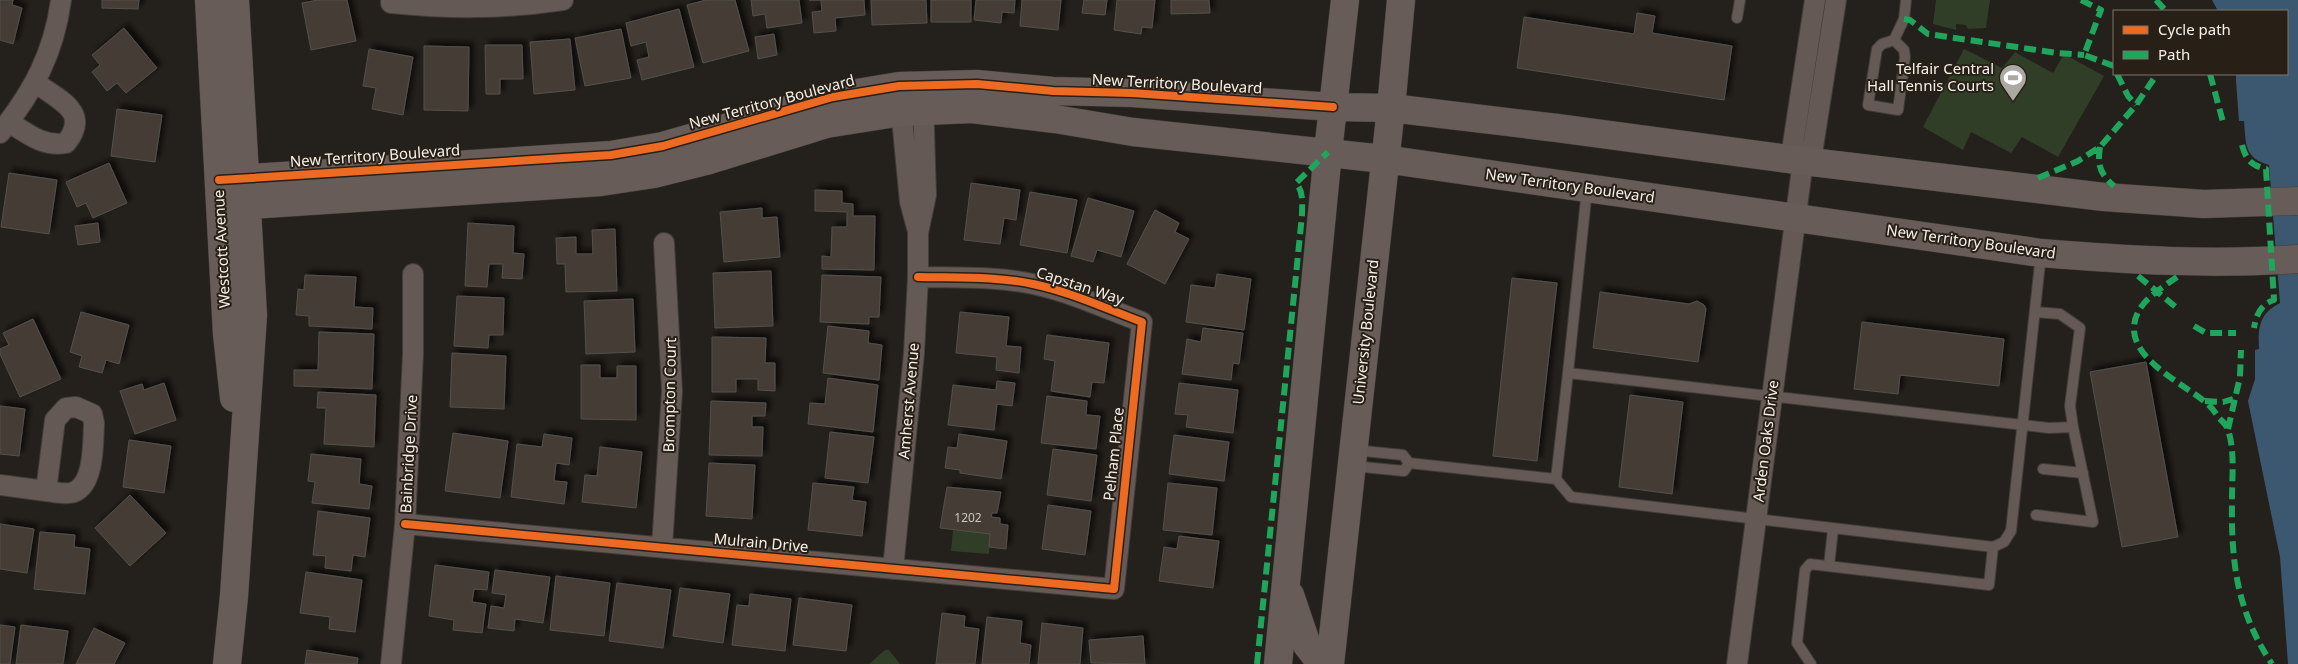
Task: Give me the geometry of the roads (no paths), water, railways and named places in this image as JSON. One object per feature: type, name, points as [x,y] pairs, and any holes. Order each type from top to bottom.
[{"type":"main road","name":"Westcott Avenue","points":[[209,0],[232,179],[248,206],[253,315],[241,467],[234,596],[227,664]]},
{"type":"main road","name":"Westcott Avenue","points":[[235,0],[232,179],[221,207],[227,334],[241,467]]},
{"type":"main road","points":[[1278,664],[1328,152],[1345,0]]},
{"type":"main road","name":"University Boulevard","points":[[1330,664],[1384,159],[1392,108],[1400,0]]},
{"type":"main road","name":"New Territory Boulevard","points":[[221,207],[601,182],[654,174],[706,162],[912,99],[977,84],[1053,91],[1132,93],[1333,107],[1392,108],[1557,128],[1803,162],[2104,197],[2204,204],[2298,201]]},
{"type":"main road","name":"New Territory Boulevard","points":[[232,179],[611,155],[663,146],[833,97],[912,99],[1133,132],[1384,159],[2041,252],[2133,261],[2267,261],[2298,259]]},
{"type":"main road","points":[[1286,584],[1304,640],[1322,664]]},
{"type":"street","points":[[36,83],[74,111],[76,122],[74,134],[66,143],[54,145],[41,143],[4,127],[36,83],[51,48],[61,0]]},
{"type":"street","points":[[391,2],[443,8],[482,9],[563,0]]},
{"type":"street","points":[[1815,0],[1793,144],[1803,162],[1813,147],[1836,0]]},
{"type":"street","points":[[1806,56],[1826,60]]},
{"type":"street","name":"Amherst Avenue","points":[[893,569],[914,353],[918,277],[918,233],[910,202],[912,99]]},
{"type":"street","name":"Arden Oaks Drive","points":[[1737,664],[1803,162]]},
{"type":"street","name":"Brompton Court","points":[[662,548],[672,391],[664,243]]},
{"type":"street","name":"Bainbridge Drive","points":[[391,664],[405,524],[413,354],[413,274]]},
{"type":"street","name":"Capstan Way","points":[[918,277],[992,279],[1033,284],[1064,293],[1142,322]]},
{"type":"street","name":"Pelham Place","points":[[1114,589],[1142,322]]},
{"type":"street","points":[[0,485],[46,491]]},
{"type":"street","name":"Mulrain Drive","points":[[405,524],[1114,589]]},
{"type":"lane","points":[[1738,18],[1740,0]]},
{"type":"lane","points":[[1894,40],[1904,50],[1905,56],[1898,110],[1868,105],[1877,49],[1882,44],[1894,40],[1904,19],[1906,0]]},
{"type":"lane","points":[[1556,480],[1588,188]]},
{"type":"lane","points":[[1352,458],[1403,455],[1409,463],[1556,480],[1571,497],[1993,547],[2004,542],[2011,531],[2041,252]]},
{"type":"lane","points":[[2035,312],[2060,314],[2080,328],[2070,406],[2094,522],[2036,515]]},
{"type":"lane","points":[[1568,373],[1772,398],[2049,428],[2073,427]]},
{"type":"lane","points":[[1352,458],[1404,471],[1409,463]]},
{"type":"lane","points":[[2043,469],[2083,473]]},
{"type":"lane","points":[[1830,566],[1833,529]]},
{"type":"lane","points":[[1811,664],[1797,643],[1804,570],[1810,564],[1989,585],[1993,547]]},
{"type":"water","points":[[2212,0],[2298,0],[2298,664],[2288,664],[2280,557],[2248,401],[2255,379],[2255,350],[2259,349],[2261,322],[2273,307],[2280,303],[2269,165],[2255,158],[2248,149],[2244,121],[2239,121],[2236,81],[2236,75],[2288,75],[2288,10],[2217,10]]},
{"type":"place","name":"Telfair Central Hall Tennis Courts","points":[[2013,102]]}]
